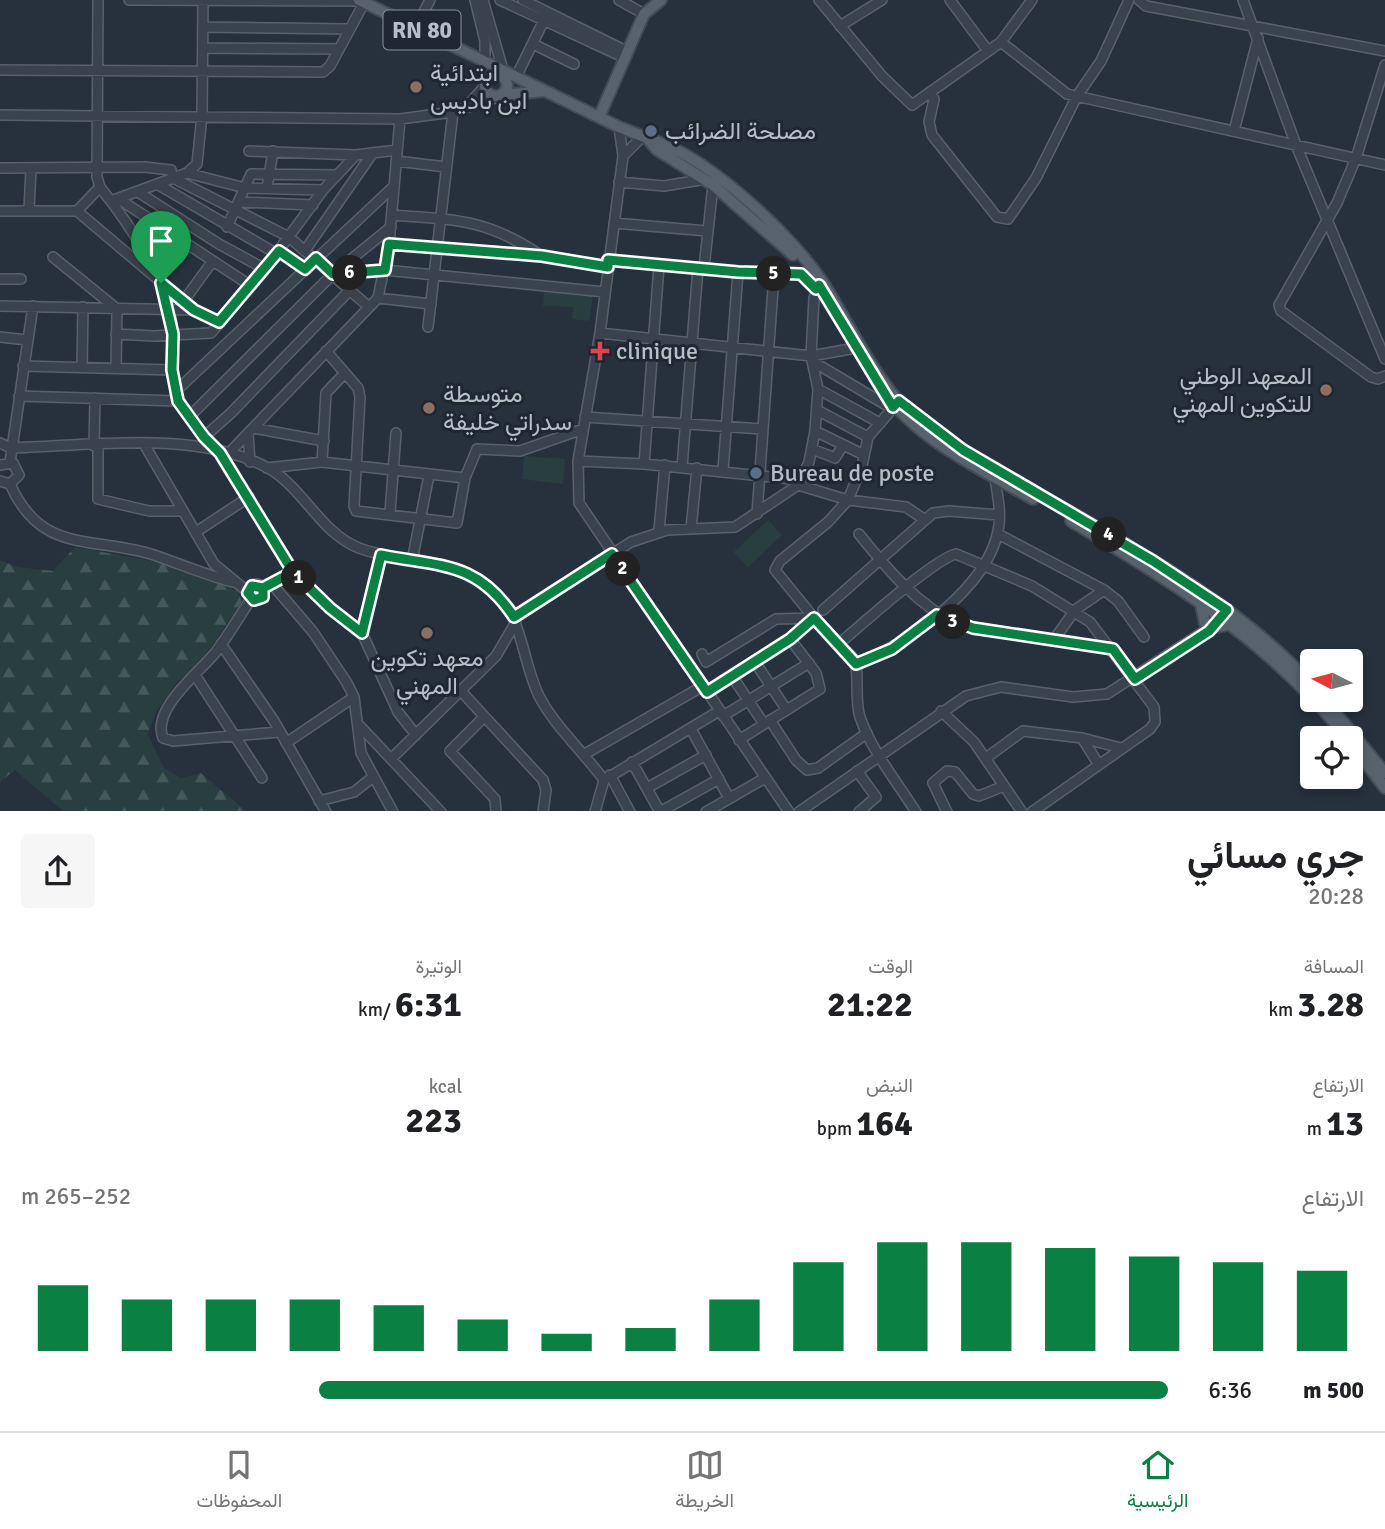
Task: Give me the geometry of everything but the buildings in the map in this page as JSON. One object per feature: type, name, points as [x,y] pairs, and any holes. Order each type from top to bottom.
[{"type":"main road","points":[[600,115],[644,14],[662,0]]},
{"type":"main road","name":"RN 80","points":[[361,1],[485,61],[498,78],[545,90],[600,115],[619,127],[660,142],[707,169],[823,282],[894,405],[963,450],[1153,561],[1222,613],[1300,685]]},
{"type":"main road","name":"RN 80","points":[[485,61],[498,78]]},
{"type":"main road","points":[[500,96],[507,89],[498,78],[488,93],[500,96],[545,90]]},
{"type":"main road","name":"RN 80","points":[[645,138],[656,149],[710,182],[759,218],[817,287],[894,405],[912,425],[1265,638],[1300,673]]},
{"type":"main road","points":[[1200,601],[1206,628]]},
{"type":"main road","points":[[1206,628],[1222,613]]},
{"type":"main road","name":"RN 80","points":[[1325,712],[1337,726]]},
{"type":"main road","points":[[1335,712],[1385,773]]},
{"type":"main road","points":[[1363,760],[1385,788]]},
{"type":"street","points":[[98,0],[96,169],[100,187],[115,200],[251,286]]},
{"type":"street","points":[[0,70],[323,72],[330,66],[361,1],[129,0]]},
{"type":"street","points":[[416,27],[430,0]]},
{"type":"street","points":[[475,0],[485,41],[485,61]]},
{"type":"street","points":[[482,0],[496,43],[498,78]]},
{"type":"street","points":[[500,0],[546,16],[625,54]]},
{"type":"street","points":[[523,0],[546,16]]},
{"type":"street","points":[[619,0],[644,14]]},
{"type":"street","points":[[819,0],[910,105],[930,94],[1001,41],[1032,0]]},
{"type":"street","points":[[840,26],[882,0]]},
{"type":"street","points":[[950,0],[988,51]]},
{"type":"street","points":[[930,94],[934,99],[929,122],[932,135],[998,217],[1004,220],[1011,217],[1036,178],[1077,96],[1101,61],[1129,0]]},
{"type":"street","points":[[1139,0],[1146,6],[1385,51]]},
{"type":"street","points":[[1243,0],[1296,145],[1385,359]]},
{"type":"street","points":[[115,200],[187,173],[199,160],[203,1]]},
{"type":"street","points":[[468,105],[533,44],[546,16]]},
{"type":"street","points":[[203,27],[349,29]]},
{"type":"street","points":[[1234,131],[1258,38]]},
{"type":"street","points":[[485,41],[496,43]]},
{"type":"street","points":[[1001,41],[1067,93],[1385,165]]},
{"type":"street","points":[[533,44],[574,64]]},
{"type":"street","points":[[203,48],[339,48]]},
{"type":"street","points":[[1385,65],[1356,159],[1328,219],[1279,309],[1371,377],[1378,379],[1385,376]]},
{"type":"street","points":[[0,115],[400,118],[453,112],[500,96]]},
{"type":"street","points":[[428,327],[453,112]]},
{"type":"street","points":[[224,453],[250,431],[377,298],[389,244],[400,118]]},
{"type":"street","points":[[619,127],[623,156],[600,333],[578,461],[579,503],[789,811]]},
{"type":"street","points":[[623,156],[645,138]]},
{"type":"street","points":[[248,151],[356,155],[397,150]]},
{"type":"street","points":[[267,188],[273,151]]},
{"type":"street","points":[[306,249],[372,154]]},
{"type":"street","points":[[116,334],[206,334],[251,286],[335,175],[356,155]]},
{"type":"street","points":[[396,161],[446,167]]},
{"type":"street","points":[[0,168],[158,168],[171,170],[173,178]]},
{"type":"street","points":[[29,210],[31,169]]},
{"type":"street","points":[[187,173],[245,188],[323,190]]},
{"type":"street","points":[[227,227],[251,174],[335,175]]},
{"type":"street","points":[[173,178],[238,206],[289,237],[306,249],[369,307]]},
{"type":"street","points":[[619,182],[664,186],[710,182],[691,343],[682,467]]},
{"type":"street","points":[[157,184],[227,227],[278,252],[305,269]]},
{"type":"street","points":[[77,211],[100,187]]},
{"type":"street","points":[[176,391],[393,187]]},
{"type":"street","points":[[138,192],[219,244],[265,269]]},
{"type":"street","points":[[115,200],[161,283],[173,334],[172,370],[178,401],[204,437],[224,453],[293,572],[330,608],[362,633],[373,651],[398,712],[416,735]]},
{"type":"street","points":[[238,206],[313,205]]},
{"type":"street","points":[[0,211],[77,211],[183,302],[219,322]]},
{"type":"street","points":[[392,215],[477,223],[503,232],[542,256]]},
{"type":"street","points":[[614,223],[706,231]]},
{"type":"street","points":[[189,417],[333,274],[391,227]]},
{"type":"street","points":[[183,302],[219,244]]},
{"type":"street","points":[[389,244],[608,264],[803,274],[817,287],[812,359],[818,389],[812,449],[800,483],[757,514],[729,529],[659,531],[631,542],[612,554],[515,620],[496,656],[391,759]]},
{"type":"street","points":[[54,257],[117,309]]},
{"type":"street","points":[[644,464],[659,266]]},
{"type":"street","points":[[333,274],[385,270],[605,292]]},
{"type":"street","points":[[723,470],[730,346],[738,272]]},
{"type":"street","points":[[757,514],[774,274]]},
{"type":"street","points":[[0,279],[21,279]]},
{"type":"street","points":[[204,437],[232,413],[350,290]]},
{"type":"street","points":[[377,298],[431,304]]},
{"type":"street","points":[[0,306],[194,310]]},
{"type":"street","points":[[33,306],[11,448],[5,464],[18,468],[19,475],[5,483],[20,507],[33,521],[70,540],[148,554],[233,582]]},
{"type":"street","points":[[82,367],[83,307]]},
{"type":"street","points":[[116,368],[117,309]]},
{"type":"street","points":[[600,333],[768,349],[812,359],[894,405],[868,437],[848,500],[828,522],[780,561],[775,570],[856,664],[855,696],[867,733],[916,811]]},
{"type":"street","points":[[0,337],[27,340]]},
{"type":"street","points":[[812,359],[856,348]]},
{"type":"street","points":[[326,351],[358,388],[360,397],[354,509],[457,523],[465,478],[477,449],[520,451],[583,429]]},
{"type":"street","points":[[23,366],[172,370]]},
{"type":"street","points":[[322,462],[327,389],[345,373]]},
{"type":"street","points":[[818,389],[878,422]]},
{"type":"street","points":[[19,396],[178,401]]},
{"type":"street","points":[[95,398],[98,499],[149,511],[183,511]]},
{"type":"street","points":[[817,410],[868,437]]},
{"type":"street","points":[[584,417],[762,429]]},
{"type":"street","points":[[815,430],[864,455]]},
{"type":"street","points":[[250,431],[324,441]]},
{"type":"street","points":[[250,431],[250,462]]},
{"type":"street","points":[[390,513],[396,432]]},
{"type":"street","points":[[0,443],[11,448],[178,444],[224,453],[267,468],[286,482],[316,517],[358,548],[476,576],[494,591],[515,620],[539,695],[584,754],[607,778],[630,811]]},
{"type":"street","points":[[144,444],[214,564],[233,582],[250,596],[263,597],[268,586],[293,572]]},
{"type":"street","points":[[812,449],[834,458],[844,445]]},
{"type":"street","points":[[578,461],[665,465],[759,475],[800,483],[848,500],[906,507],[925,520]]},
{"type":"street","points":[[267,468],[322,462],[465,478]]},
{"type":"street","points":[[659,531],[665,465]]},
{"type":"street","points":[[691,529],[697,468]]},
{"type":"street","points":[[412,561],[429,475]]},
{"type":"street","points":[[856,664],[892,649],[937,615],[985,564],[998,534],[995,477]]},
{"type":"street","points":[[196,532],[249,497]]},
{"type":"street","points":[[823,610],[925,520],[940,510],[999,515]]},
{"type":"street","points":[[859,534],[880,559],[937,615],[973,628],[1113,649]]},
{"type":"street","points":[[998,534],[1104,590],[1118,601],[1144,637]]},
{"type":"street","points":[[840,643],[907,587],[952,554],[985,564],[1075,610],[1090,622],[1113,649],[1154,707],[1155,722],[1150,729],[1032,811]]},
{"type":"street","points":[[362,633],[381,555]]},
{"type":"street","points":[[268,586],[313,632],[354,697],[360,753],[393,811]]},
{"type":"street","points":[[1053,641],[1075,610],[1104,590]]},
{"type":"street","points":[[250,596],[221,644],[182,687],[165,713],[161,727],[163,738],[173,741],[279,732]]},
{"type":"street","points":[[799,811],[941,710],[966,696],[986,689],[1027,689],[1091,698],[1107,694],[1135,679],[1206,628],[1222,613]]},
{"type":"street","points":[[584,754],[732,676],[790,639],[814,618]]},
{"type":"street","points":[[702,654],[706,662],[776,619],[814,618]]},
{"type":"street","points":[[739,740],[820,689],[820,681],[790,639]]},
{"type":"street","points":[[221,644],[286,743],[326,811]]},
{"type":"street","points":[[755,662],[786,709]]},
{"type":"street","points":[[595,811],[607,778],[809,663]]},
{"type":"street","points":[[195,675],[262,778]]},
{"type":"street","points":[[732,676],[748,700],[807,770],[818,768],[867,733]]},
{"type":"street","points":[[460,690],[543,780],[546,790],[543,811]]},
{"type":"street","points":[[286,743],[354,697]]},
{"type":"street","points":[[941,710],[967,733],[1022,811]]},
{"type":"street","points":[[484,717],[450,751],[495,800],[496,811]]},
{"type":"street","points":[[357,724],[441,811]]},
{"type":"street","points":[[691,729],[729,798]]},
{"type":"street","points":[[986,758],[1023,731],[1082,738],[1121,748]]},
{"type":"street","points":[[1082,738],[1099,765]]},
{"type":"street","points":[[647,788],[706,755]]},
{"type":"street","points":[[632,762],[660,811],[719,779]]},
{"type":"street","points":[[857,771],[876,797],[859,811]]},
{"type":"street","points":[[947,811],[933,783],[947,771],[955,772],[973,794],[979,796],[1004,786]]},
{"type":"street","points":[[319,801],[355,792],[373,777]]},
{"type":"street","points":[[706,811],[765,778]]},
{"type":"green space","points":[[544,290],[594,290],[589,321],[572,319],[573,307],[543,306]]},
{"type":"green space","points":[[524,456],[565,459],[563,484],[522,479]]},
{"type":"green space","points":[[768,520],[782,535],[748,567],[734,552]]},
{"type":"green space","points":[[75,547],[167,564],[238,591],[242,601],[237,610],[192,673],[178,680],[155,713],[148,735],[164,768],[181,778],[201,773],[246,811],[63,811],[15,770],[0,782],[0,560],[17,567],[53,571]]},
{"type":"place","name":"ابتدائية ابن باديس","points":[[416,87]]},
{"type":"place","name":"مصلحة الضرائب","points":[[651,131]]},
{"type":"place","name":"clinique","points":[[600,351]]},
{"type":"place","name":"المعهد الوطني للتكوين المهني","points":[[1326,390]]},
{"type":"place","name":"متوسطة سدراتي خليفة","points":[[429,408]]},
{"type":"place","name":"Bureau de poste","points":[[756,473]]},
{"type":"place","name":"معهد تكوين المهني","points":[[427,633]]},
{"type":"route","points":[[161,283],[173,334],[172,370],[178,401],[204,437],[220,453],[293,572],[263,588],[256,584],[252,586],[248,593],[254,600],[263,597],[263,588],[272,584],[293,572],[330,608],[362,633],[381,555],[465,571],[476,576],[502,599],[514,617],[612,554],[707,692],[790,639],[814,618],[840,643],[856,664],[892,649],[937,615],[973,628],[1113,649],[1135,679],[1209,631],[1227,610],[1153,561],[963,450],[910,413],[899,401],[893,407],[819,285],[816,289],[799,273],[738,272],[608,260],[608,267],[542,256],[389,244],[385,270],[333,274],[316,258],[305,269],[279,251],[219,322],[194,310],[161,283]]}]
